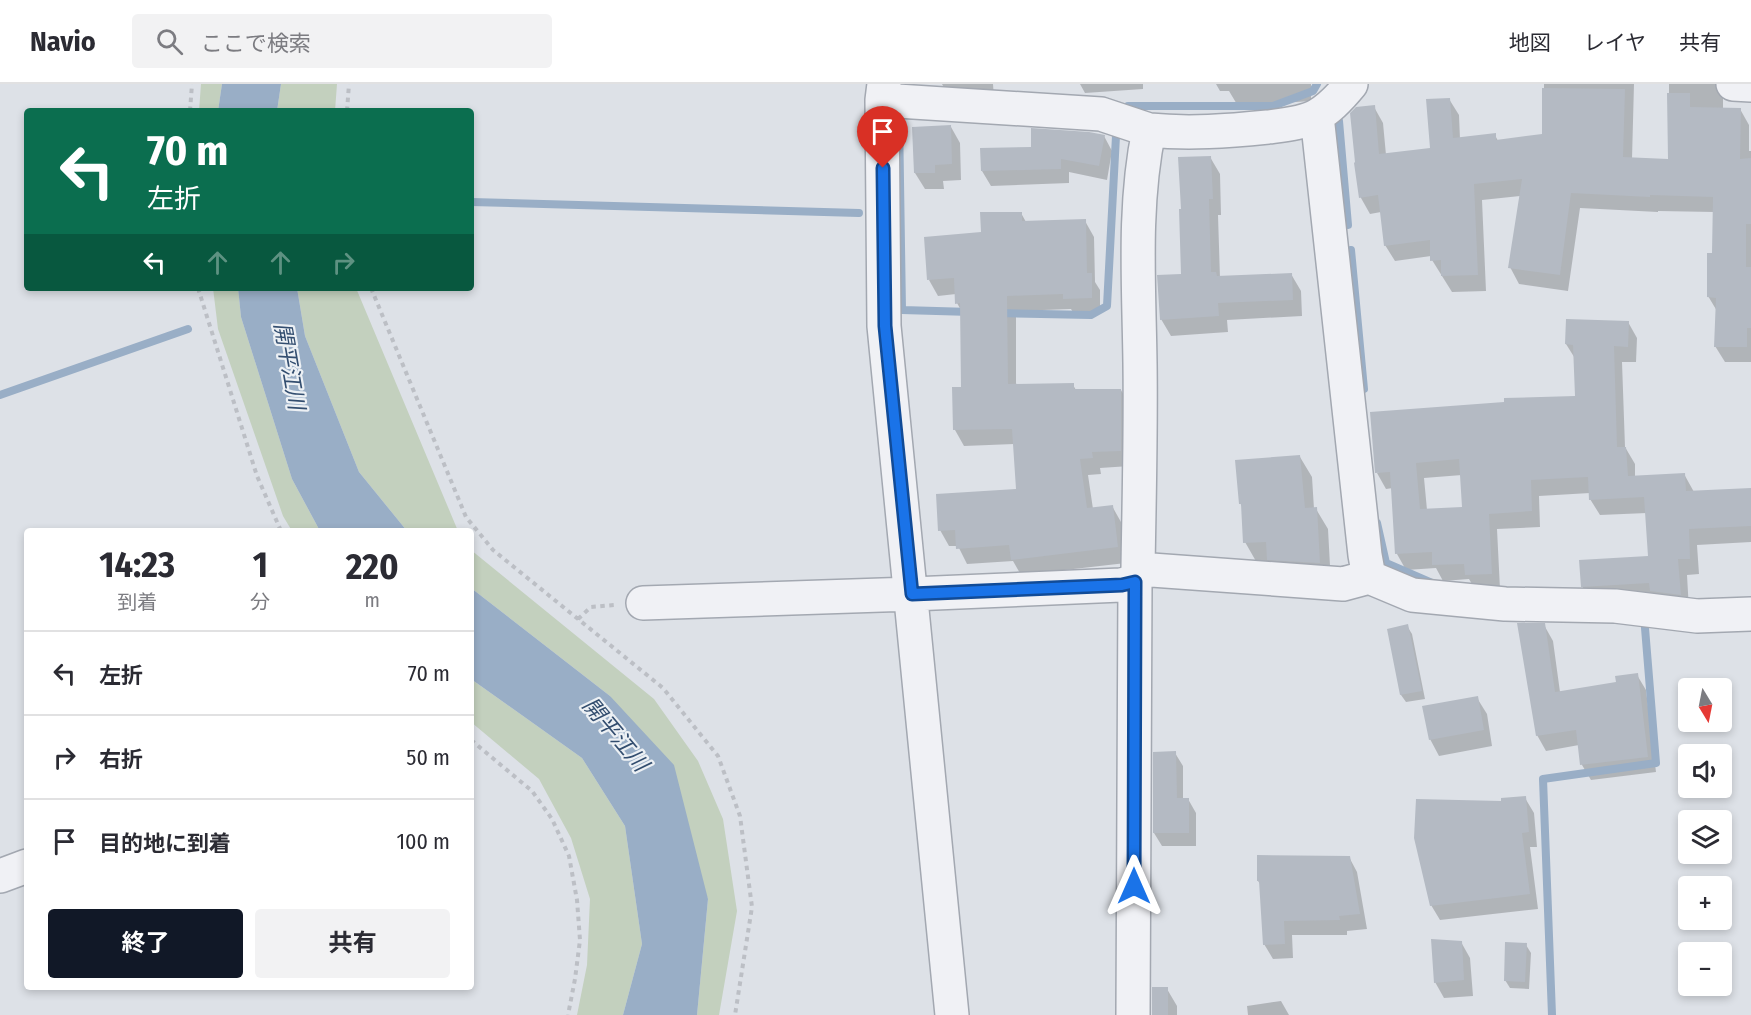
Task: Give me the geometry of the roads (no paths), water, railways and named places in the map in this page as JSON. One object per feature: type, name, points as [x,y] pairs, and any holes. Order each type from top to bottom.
[{"type":"street","points":[[952,1015],[885,326],[883,92],[1101,114],[1149,130],[1182,133],[1286,125],[1317,116],[1342,95],[1351,84]]},
{"type":"street","points":[[1733,84],[1751,85]]},
{"type":"street","points":[[1317,116],[1369,577]]},
{"type":"street","points":[[1133,1015],[1136,576],[1141,396],[1137,269],[1143,158],[1149,130]]},
{"type":"street","points":[[643,603],[1122,585],[1136,576],[1342,584],[1369,577],[1412,595],[1493,603],[1615,606],[1696,616],[1751,614]]},
{"type":"street","points":[[0,876],[24,867]]},
{"type":"water","points":[[222,84],[281,84],[277,108],[218,108]]},
{"type":"water","name":"開平江川","points":[[238,291],[298,291],[305,336],[359,472],[405,528],[318,528],[292,479],[241,317]]},
{"type":"water","name":"開平江川","points":[[474,590],[610,696],[674,765],[708,899],[697,1015],[623,1015],[642,944],[625,826],[582,758],[474,681]]},
{"type":"waterway","points":[[1128,106],[1273,106],[1313,91],[1317,84]]},
{"type":"waterway","points":[[899,116],[902,310],[971,312]]},
{"type":"waterway","points":[[1339,121],[1348,225]]},
{"type":"waterway","points":[[998,313],[1091,315],[1107,306],[1116,136]]},
{"type":"waterway","points":[[474,202],[859,213]]},
{"type":"waterway","points":[[1351,250],[1364,389]]},
{"type":"waterway","points":[[0,395],[188,329]]},
{"type":"waterway","points":[[1377,523],[1386,563],[1432,583]]},
{"type":"waterway","points":[[1552,1015],[1543,779],[1656,763],[1645,628]]}]
